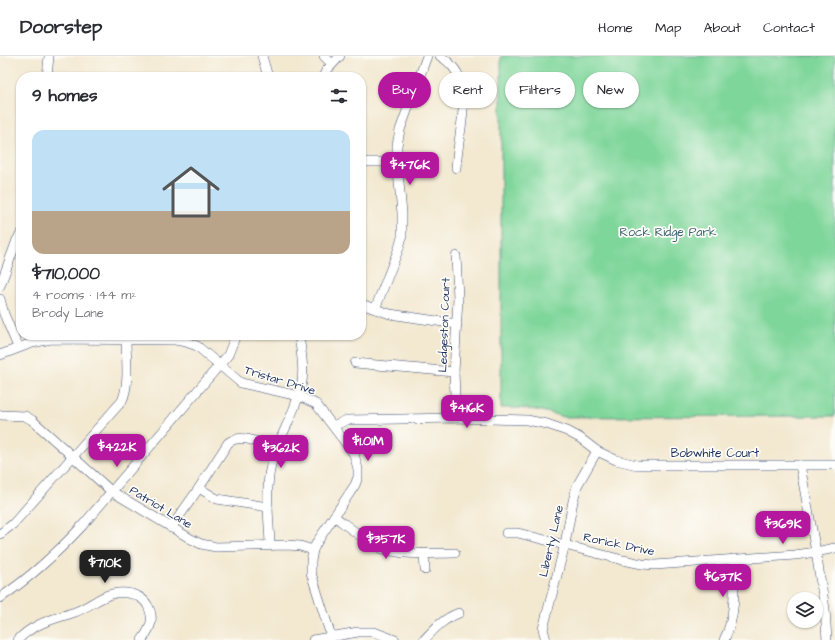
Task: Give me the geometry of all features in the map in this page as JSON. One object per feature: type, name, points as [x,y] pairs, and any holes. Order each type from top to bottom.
[{"type":"street","points":[[47,72],[49,56]]},
{"type":"street","points":[[262,56],[267,72]]},
{"type":"street","points":[[324,56],[332,64]]},
{"type":"street","points":[[326,72],[340,56]]},
{"type":"street","points":[[376,309],[402,237],[402,213],[397,162],[397,145],[400,130],[428,56]]},
{"type":"street","points":[[440,56],[450,63],[456,71],[462,83],[464,94],[464,108],[456,168]]},
{"type":"street","points":[[366,162],[397,162]]},
{"type":"street","points":[[0,286],[16,243]]},
{"type":"street","name":"Ledgeston Court","points":[[456,256],[458,298],[454,372],[456,418]]},
{"type":"street","points":[[0,299],[4,314],[18,347]]},
{"type":"street","points":[[366,306],[390,314],[457,324]]},
{"type":"street","name":"Tristar Drive","points":[[0,355],[18,347],[45,340]]},
{"type":"street","points":[[0,534],[14,524],[122,401],[125,394],[126,381],[126,340]]},
{"type":"street","name":"Tristar Drive","points":[[171,340],[186,342],[200,348],[241,383],[299,396],[316,404],[354,454],[358,469],[358,477],[355,485],[313,550],[311,561],[312,573],[331,636]]},
{"type":"street","points":[[0,598],[21,584],[61,550],[220,365],[228,355],[234,340]]},
{"type":"street","points":[[270,544],[268,508],[269,478],[271,465],[276,450],[299,396],[302,378],[299,340]]},
{"type":"street","points":[[355,363],[454,372]]},
{"type":"street","name":"Patriot Lane","points":[[0,415],[21,416],[32,420],[111,491],[171,528],[201,544],[216,547],[270,544],[300,546],[313,550]]},
{"type":"street","name":"Bobwhite Court","points":[[333,426],[348,420],[456,418],[527,420],[547,424],[567,431],[580,438],[597,451],[616,460],[637,465],[835,465]]},
{"type":"street","points":[[171,528],[228,443],[233,439],[240,438],[276,450]]},
{"type":"street","name":"Liberty Lane","points":[[546,640],[543,629],[544,623],[565,544],[577,486],[597,451]]},
{"type":"street","points":[[800,465],[825,610],[827,640]]},
{"type":"street","points":[[199,488],[217,499],[268,508]]},
{"type":"street","points":[[334,516],[379,547],[398,552],[424,554],[455,553]]},
{"type":"street","name":"Rorick Drive","points":[[506,533],[518,533],[642,564],[733,559],[816,552],[835,548]]},
{"type":"street","points":[[424,554],[425,570]]},
{"type":"street","points":[[724,640],[728,633],[733,612],[733,559]]},
{"type":"street","points":[[18,640],[34,626],[77,611],[104,596],[113,593],[125,592],[137,595],[146,602],[151,611],[152,622],[142,640]]},
{"type":"street","points":[[424,640],[440,623],[459,613]]},
{"type":"street","points":[[313,640],[358,632],[374,632],[395,640]]},
{"type":"green space","name":"Rock Ridge Park","points":[[501,56],[835,56],[835,416],[563,417],[547,412],[518,408],[501,408]]}]
